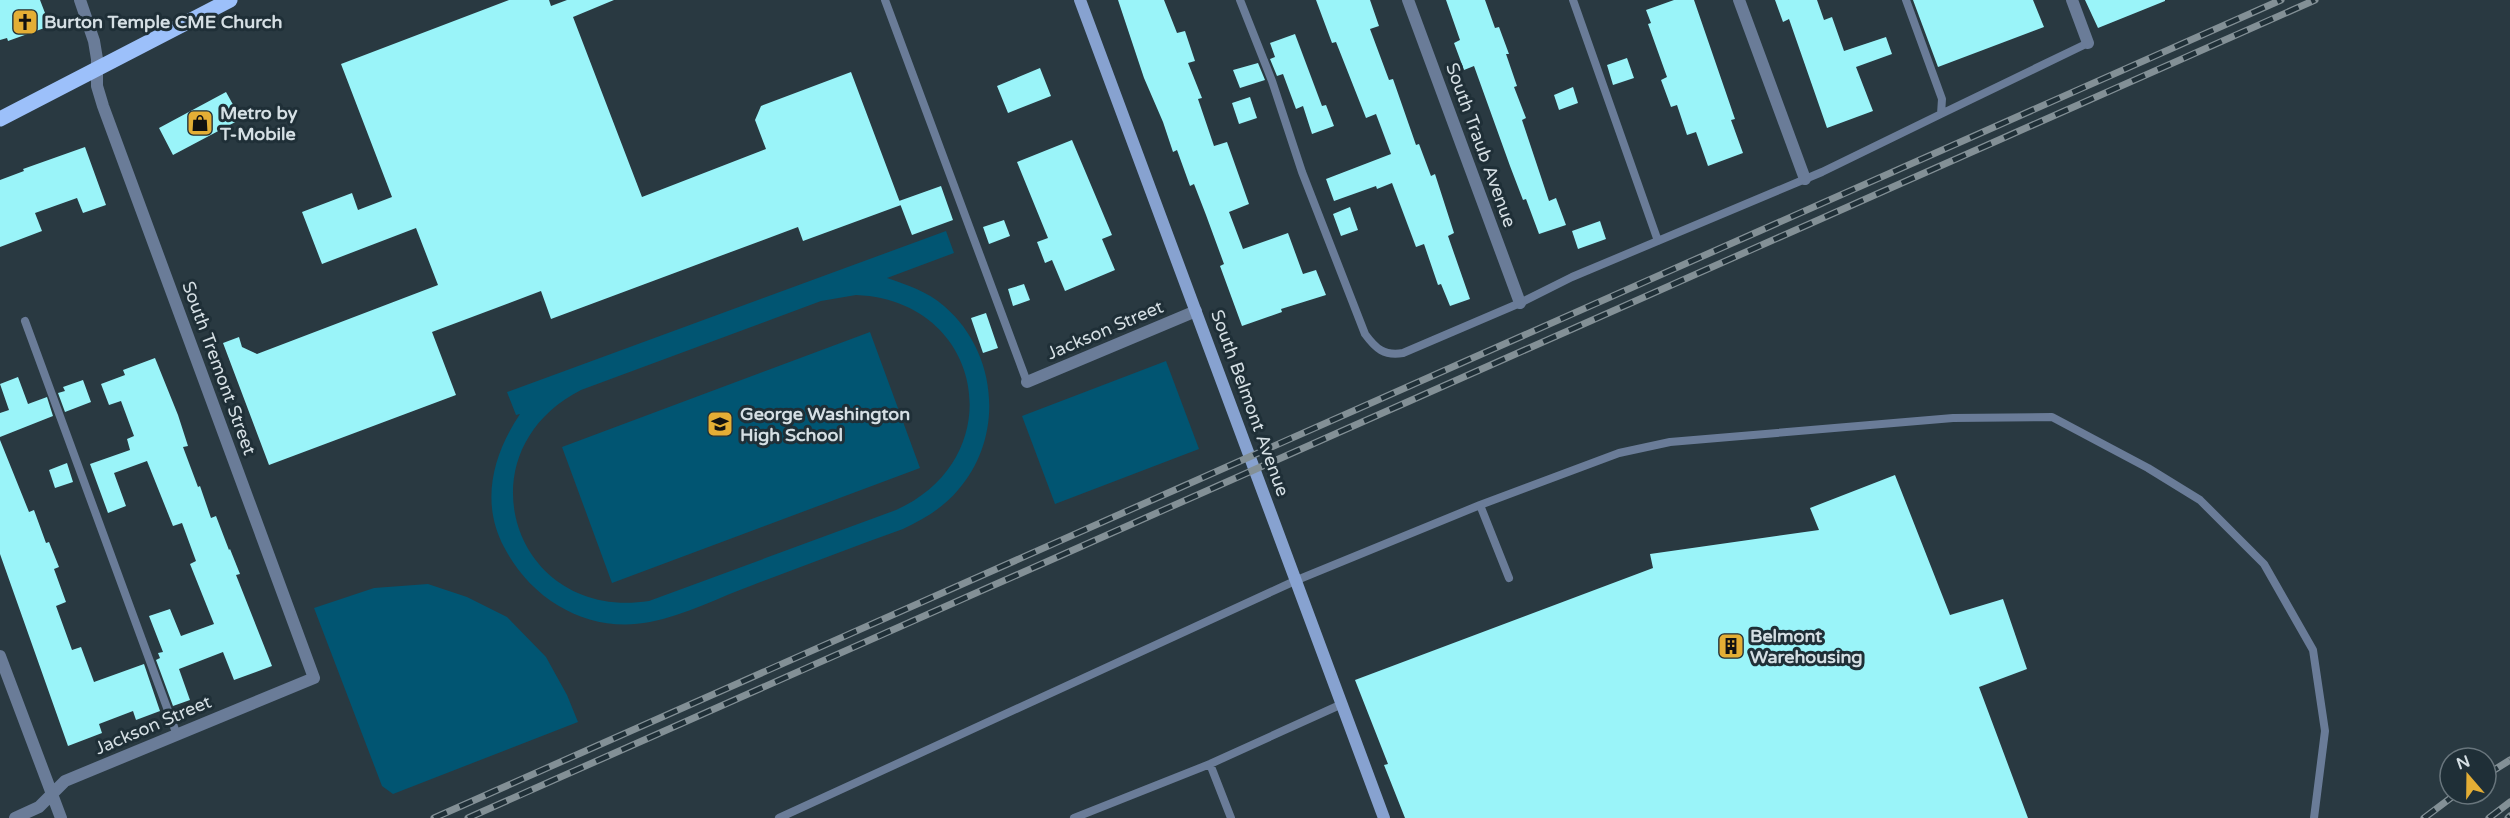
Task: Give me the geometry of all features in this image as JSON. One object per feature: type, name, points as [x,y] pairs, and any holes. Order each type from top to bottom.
[{"type":"main road","points":[[0,119],[230,0]]},
{"type":"main road","name":"South Belmont Avenue","points":[[1080,0],[1384,818]]},
{"type":"street","name":"South Tremont Street","points":[[80,0],[92,34],[97,86],[103,106],[314,678]]},
{"type":"street","name":"South Traub Avenue","points":[[1408,0],[1520,303]]},
{"type":"street","points":[[1739,0],[1805,179]]},
{"type":"street","points":[[2072,0],[2088,43]]},
{"type":"street","name":"Jackson Street","points":[[1027,382],[1196,311]]},
{"type":"street","points":[[0,656],[61,818]]},
{"type":"street","name":"Jackson Street","points":[[15,818],[35,810],[65,781],[314,678]]},
{"type":"lane","points":[[885,0],[1027,382]]},
{"type":"lane","points":[[1240,0],[1272,81],[1302,172],[1365,334],[1374,346],[1389,355],[1403,353],[1520,303],[1572,277],[1805,179],[2088,43]]},
{"type":"lane","points":[[1573,0],[1658,241]]},
{"type":"lane","points":[[1906,0],[1942,99],[1941,114]]},
{"type":"lane","points":[[26,321],[177,735]]},
{"type":"lane","points":[[779,818],[1297,580],[1480,505],[1619,453],[1670,442],[1953,418],[2052,417],[2148,468],[2200,500],[2264,564],[2313,650],[2325,731],[2314,818]]},
{"type":"lane","points":[[1480,505],[1509,578]]},
{"type":"lane","points":[[1074,818],[1210,764],[1342,704]]},
{"type":"lane","points":[[1210,764],[1231,818]]},
{"type":"shaded area","points":[[946,231],[954,253],[887,278],[931,296],[962,325],[976,347],[985,370],[989,395],[988,421],[983,445],[973,469],[958,490],[940,508],[903,529],[689,610],[650,622],[627,624],[605,623],[584,618],[546,598],[516,566],[504,547],[497,530],[491,496],[497,462],[503,445],[520,414],[516,415],[507,392]],"holes":[[[856,295],[899,304],[933,323],[956,351],[968,384],[969,420],[957,455],[933,486],[896,510],[649,601],[602,601],[564,586],[536,560],[518,527],[513,490],[521,452],[543,418],[581,390],[821,301]]]},
{"type":"shaded area","points":[[870,332],[920,468],[612,583],[562,447]]},
{"type":"shaded area","points":[[1166,361],[1199,449],[1055,504],[1022,416]]},
{"type":"shaded area","points":[[428,584],[467,597],[507,617],[546,657],[567,695],[578,722],[393,794],[382,786],[314,608],[374,588]]},
{"type":"building","name":"Burton Temple CME Church","points":[[0,0],[40,0],[50,26],[8,41],[7,38],[0,40]]},
{"type":"building","points":[[509,0],[549,0],[551,6],[567,0],[614,0],[573,17],[642,197],[766,149],[755,120],[761,106],[851,72],[901,205],[803,241],[798,227],[551,319],[541,291],[432,332],[456,395],[269,465],[223,343],[239,337],[242,347],[257,354],[438,285],[416,228],[322,264],[302,212],[352,193],[358,210],[392,197],[341,64]]},
{"type":"building","points":[[1118,0],[1164,0],[1177,33],[1185,31],[1195,61],[1188,63],[1202,98],[1198,99],[1214,146],[1227,142],[1249,204],[1229,212],[1243,249],[1288,233],[1303,274],[1316,270],[1326,295],[1281,309],[1282,312],[1242,326],[1220,266],[1224,264],[1206,215],[1194,184],[1190,186],[1177,150],[1173,152],[1144,78]]},
{"type":"building","points":[[1316,0],[1370,0],[1379,26],[1370,29],[1389,80],[1393,79],[1416,145],[1419,144],[1431,176],[1435,174],[1454,233],[1448,236],[1470,299],[1450,306],[1441,284],[1438,285],[1424,244],[1416,247],[1392,183],[1377,189],[1376,186],[1334,201],[1326,179],[1391,154],[1376,114],[1366,118],[1336,42],[1332,43]]},
{"type":"building","points":[[1446,0],[1485,0],[1495,28],[1499,27],[1509,54],[1506,54],[1517,86],[1514,87],[1526,118],[1522,120],[1549,201],[1556,198],[1566,225],[1539,234],[1526,199],[1523,200],[1474,66],[1464,70],[1454,43],[1460,40]]},
{"type":"building","points":[[1674,0],[1694,0],[1735,119],[1731,120],[1743,153],[1708,166],[1696,132],[1687,135],[1677,105],[1671,107],[1661,80],[1667,77],[1648,24],[1651,23],[1646,10]]},
{"type":"building","points":[[1775,0],[1817,0],[1824,20],[1832,17],[1844,51],[1886,37],[1892,54],[1856,67],[1873,111],[1827,128],[1789,19],[1783,22]]},
{"type":"building","points":[[1913,0],[2033,0],[2044,27],[1938,67]]},
{"type":"building","points":[[2085,0],[2165,0],[2165,1],[2098,28]]},
{"type":"building","points":[[1295,34],[1322,106],[1326,105],[1334,126],[1312,134],[1303,106],[1296,109],[1283,74],[1277,76],[1270,59],[1275,57],[1270,43]]},
{"type":"building","points":[[1627,58],[1634,78],[1613,85],[1607,65]]},
{"type":"building","points":[[1258,63],[1265,80],[1240,88],[1233,70]]},
{"type":"building","points":[[1040,68],[1051,96],[1008,113],[997,86]]},
{"type":"building","points":[[1573,87],[1578,103],[1559,110],[1554,95]]},
{"type":"building","name":"Metro by T-Mobile","points":[[226,92],[241,119],[173,155],[159,128]]},
{"type":"building","points":[[1250,97],[1257,118],[1239,124],[1232,103]]},
{"type":"building","points":[[1072,140],[1112,235],[1102,239],[1115,270],[1065,291],[1052,260],[1045,263],[1037,242],[1048,238],[1017,162]]},
{"type":"building","points":[[85,147],[106,205],[83,213],[77,198],[35,213],[42,231],[0,247],[0,180],[24,171],[23,169]]},
{"type":"building","points":[[941,186],[953,220],[912,235],[899,201]]},
{"type":"building","points":[[1350,207],[1358,230],[1341,236],[1333,214]]},
{"type":"building","points":[[1004,220],[1010,236],[989,244],[983,227]]},
{"type":"building","points":[[1600,221],[1606,239],[1578,249],[1572,231]]},
{"type":"building","points":[[1024,284],[1030,300],[1013,306],[1008,289]]},
{"type":"building","points":[[986,313],[998,348],[983,353],[971,318]]},
{"type":"building","points":[[155,358],[178,415],[188,446],[183,447],[198,487],[200,486],[211,518],[216,516],[230,549],[240,574],[236,575],[272,666],[234,680],[223,652],[179,669],[190,700],[173,706],[156,660],[160,658],[158,653],[163,652],[149,616],[170,609],[181,636],[214,624],[190,564],[196,561],[182,523],[173,526],[147,461],[114,473],[126,506],[108,513],[90,464],[130,450],[127,439],[134,436],[121,401],[109,405],[101,384],[125,375],[123,370]]},
{"type":"building","points":[[18,377],[28,404],[47,397],[53,416],[0,437],[0,413],[9,410],[0,384]]},
{"type":"building","points":[[83,380],[91,402],[65,412],[58,393],[65,391],[63,387]]},
{"type":"building","points":[[0,440],[29,512],[34,510],[46,543],[49,542],[59,567],[54,569],[66,602],[56,606],[72,650],[81,647],[94,682],[144,664],[160,711],[136,720],[133,711],[99,724],[102,733],[68,746],[0,554]]},
{"type":"building","points":[[67,463],[73,482],[55,488],[49,470]]},
{"type":"building","name":"Belmont Warehousing","points":[[1895,475],[1950,615],[2003,599],[2027,669],[1979,687],[2028,818],[1405,818],[1384,765],[1388,764],[1355,680],[1653,568],[1650,554],[1819,530],[1810,508]]},
{"type":"railway","points":[[434,818],[2281,0]]},
{"type":"railway","points":[[468,818],[2315,0]]},
{"type":"railway","points":[[2498,768],[2510,760]]},
{"type":"railway","points":[[2489,818],[2510,802]]},
{"type":"railway","points":[[2424,818],[2440,806]]},
{"type":"place","name":"Burton Temple CME Church","points":[[25,22]]},
{"type":"place","name":"Metro by T-Mobile","points":[[200,123]]},
{"type":"place","name":"George Washington High School","points":[[720,424]]},
{"type":"place","name":"Belmont Warehousing","points":[[1731,646]]}]
